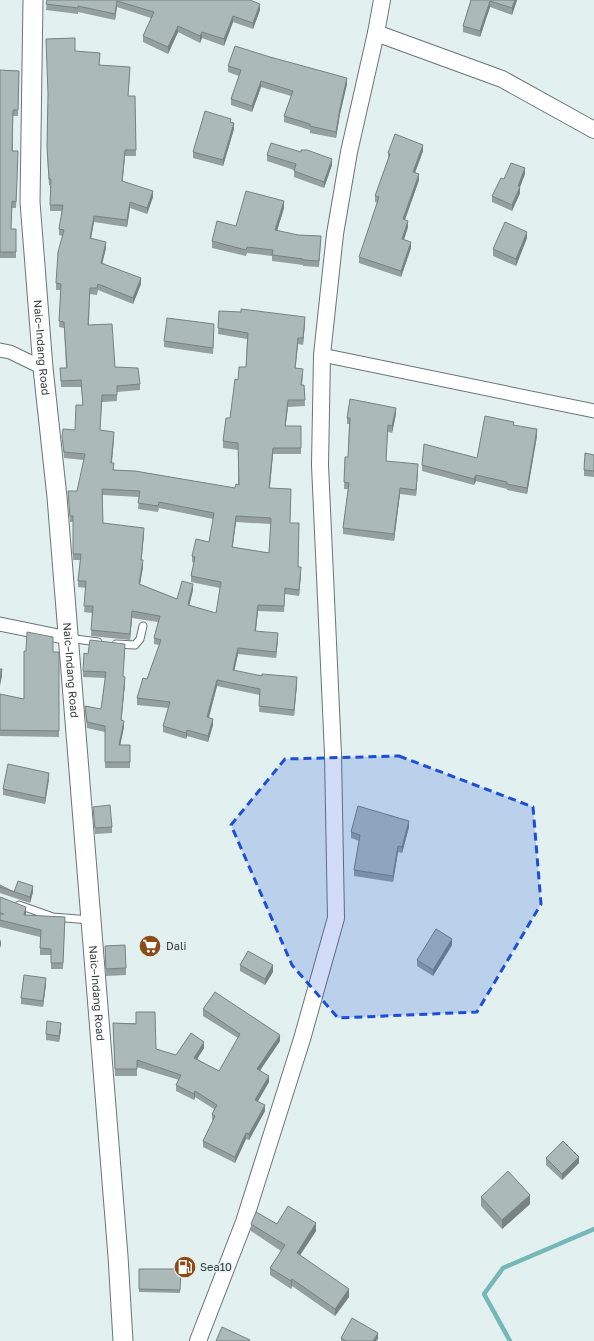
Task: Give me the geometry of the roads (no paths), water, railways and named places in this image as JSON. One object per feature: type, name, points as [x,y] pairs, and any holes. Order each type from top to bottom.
[{"type":"main road","name":"Naic–Indang Road","points":[[33,0],[30,202],[43,368],[57,496],[118,1256],[123,1341]]},
{"type":"street","points":[[198,1341],[244,1222],[302,1039],[336,918],[333,754],[320,465],[322,355],[335,234],[349,152],[382,0]]},
{"type":"street","points":[[376,33],[502,79],[594,130]]},
{"type":"street","points":[[0,350],[10,352],[43,368]]},
{"type":"street","points":[[322,355],[594,411]]},
{"type":"street","points":[[0,624],[68,638]]},
{"type":"lane","points":[[68,638],[135,645],[140,640],[143,626]]},
{"type":"lane","points":[[14,903],[53,917],[91,920]]},
{"type":"waterway","points":[[510,1341],[484,1294],[503,1268],[594,1229]]},
{"type":"place","name":"Dali","points":[[150,946]]},
{"type":"place","name":"Sea10","points":[[185,1267]]}]
